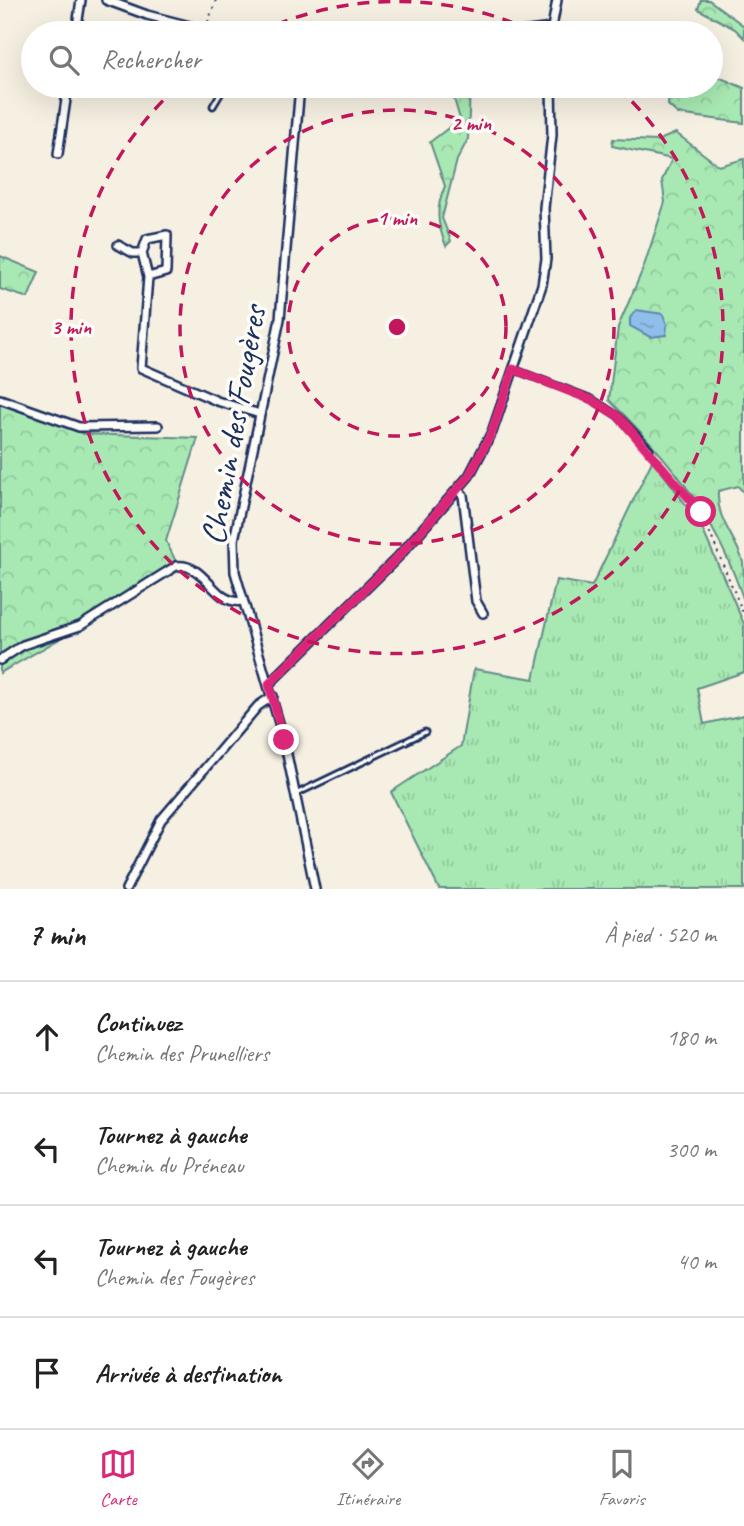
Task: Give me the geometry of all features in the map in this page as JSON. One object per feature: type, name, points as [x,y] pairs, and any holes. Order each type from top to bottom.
[{"type":"street","points":[[78,21],[81,0]]},
{"type":"street","points":[[106,0],[170,21]]},
{"type":"street","points":[[554,21],[557,0]]},
{"type":"street","points":[[58,155],[66,98]]},
{"type":"street","name":"Chemin des Fougères","points":[[299,98],[286,270],[279,319],[234,540],[235,572],[273,696],[315,889]]},
{"type":"street","points":[[269,684],[398,557],[458,490],[482,455],[542,285],[546,259],[544,208],[552,135],[551,98]]},
{"type":"street","points":[[148,277],[166,272],[167,235],[147,239],[142,253],[148,277],[141,368],[217,401],[260,414]]},
{"type":"street","points":[[118,245],[133,253],[142,253]]},
{"type":"street","points":[[0,399],[79,428],[158,426]]},
{"type":"street","points":[[458,490],[463,495],[476,601],[482,613]]},
{"type":"street","points":[[0,660],[23,645],[80,626],[176,566],[191,567],[226,599],[242,601]]},
{"type":"street","points":[[126,889],[160,820],[258,706],[273,696]]},
{"type":"lane","points":[[213,106],[218,98]]},
{"type":"lane","points":[[513,369],[592,400],[618,416],[650,449]]},
{"type":"lane","points":[[296,794],[425,732]]},
{"type":"path","points":[[208,21],[216,0]]},
{"type":"path","points":[[650,449],[701,512],[744,615]]},
{"type":"green space","points":[[701,0],[709,0],[744,26],[744,38],[723,21],[698,9]]},
{"type":"green space","points":[[723,79],[744,88],[744,123],[678,114],[668,105],[668,98],[723,98]]},
{"type":"green space","points":[[454,98],[470,98],[468,139],[457,160],[442,218],[451,241],[446,246],[438,216],[445,186],[430,142],[460,119]]},
{"type":"green space","points":[[676,133],[719,166],[744,159],[744,493],[738,486],[718,491],[718,501],[723,519],[743,562],[744,601],[720,543],[690,492],[653,445],[609,400],[618,327],[643,269],[665,202],[662,180],[672,159],[612,146],[613,139],[657,141]]},
{"type":"green space","points":[[0,256],[39,272],[28,298],[0,289]]},
{"type":"green space","points":[[0,402],[84,434],[198,438],[166,541],[180,570],[0,673]]},
{"type":"green space","points":[[653,459],[701,526],[744,624],[744,672],[697,688],[704,724],[744,715],[744,889],[439,889],[391,792],[461,746],[474,669],[534,679],[556,580],[592,586]]},
{"type":"water","points":[[636,310],[663,314],[667,325],[666,335],[650,337],[630,326],[630,318]]},
{"type":"route","points":[[284,740],[269,684],[398,557],[469,476],[492,432],[513,369],[592,400],[618,416],[650,449],[701,512]]}]
